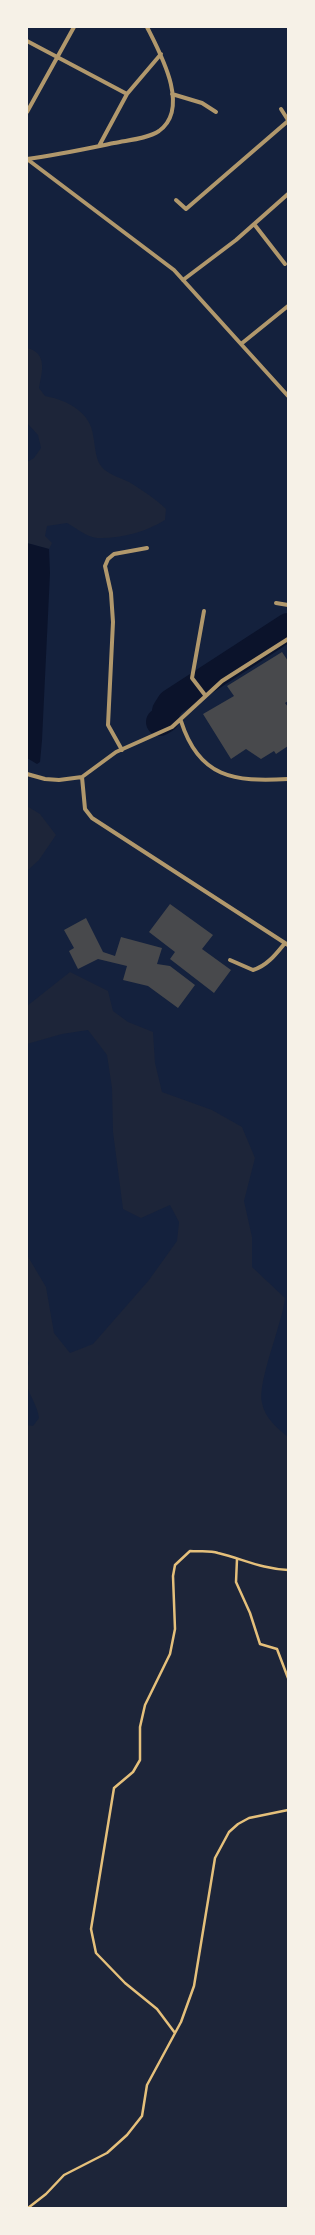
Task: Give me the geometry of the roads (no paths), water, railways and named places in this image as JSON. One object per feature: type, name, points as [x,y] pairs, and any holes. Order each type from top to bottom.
[{"type":"street","points":[[27,112],[74,27]]},
{"type":"street","points":[[147,27],[161,54],[169,77],[174,103],[171,116],[165,125],[158,132],[146,136],[78,152],[27,159],[174,270],[288,396]]},
{"type":"street","points":[[27,41],[127,94]]},
{"type":"street","points":[[99,146],[127,94],[161,54]]},
{"type":"street","points":[[172,94],[202,103],[216,112]]},
{"type":"street","points":[[176,200],[186,209],[288,121],[281,109]]},
{"type":"street","points":[[183,280],[254,224],[288,194]]},
{"type":"street","points":[[254,224],[285,264]]},
{"type":"street","points":[[241,344],[288,306]]},
{"type":"street","points":[[122,750],[108,725],[113,622],[111,593],[105,566],[108,559],[114,554],[147,548]]},
{"type":"street","points":[[276,603],[288,605]]},
{"type":"street","points":[[204,611],[192,678],[205,695]]},
{"type":"street","points":[[27,774],[45,779],[59,780],[82,777],[122,750],[156,733],[172,727],[181,721],[205,695],[222,681],[288,639]]},
{"type":"street","points":[[181,721],[186,736],[206,765],[221,774],[265,780],[288,779]]},
{"type":"street","points":[[82,777],[85,809],[92,818],[286,944],[277,954],[259,968],[253,970],[230,960]]},
{"type":"waterway","points":[[160,722],[165,719],[166,711],[171,703],[288,627]]}]
